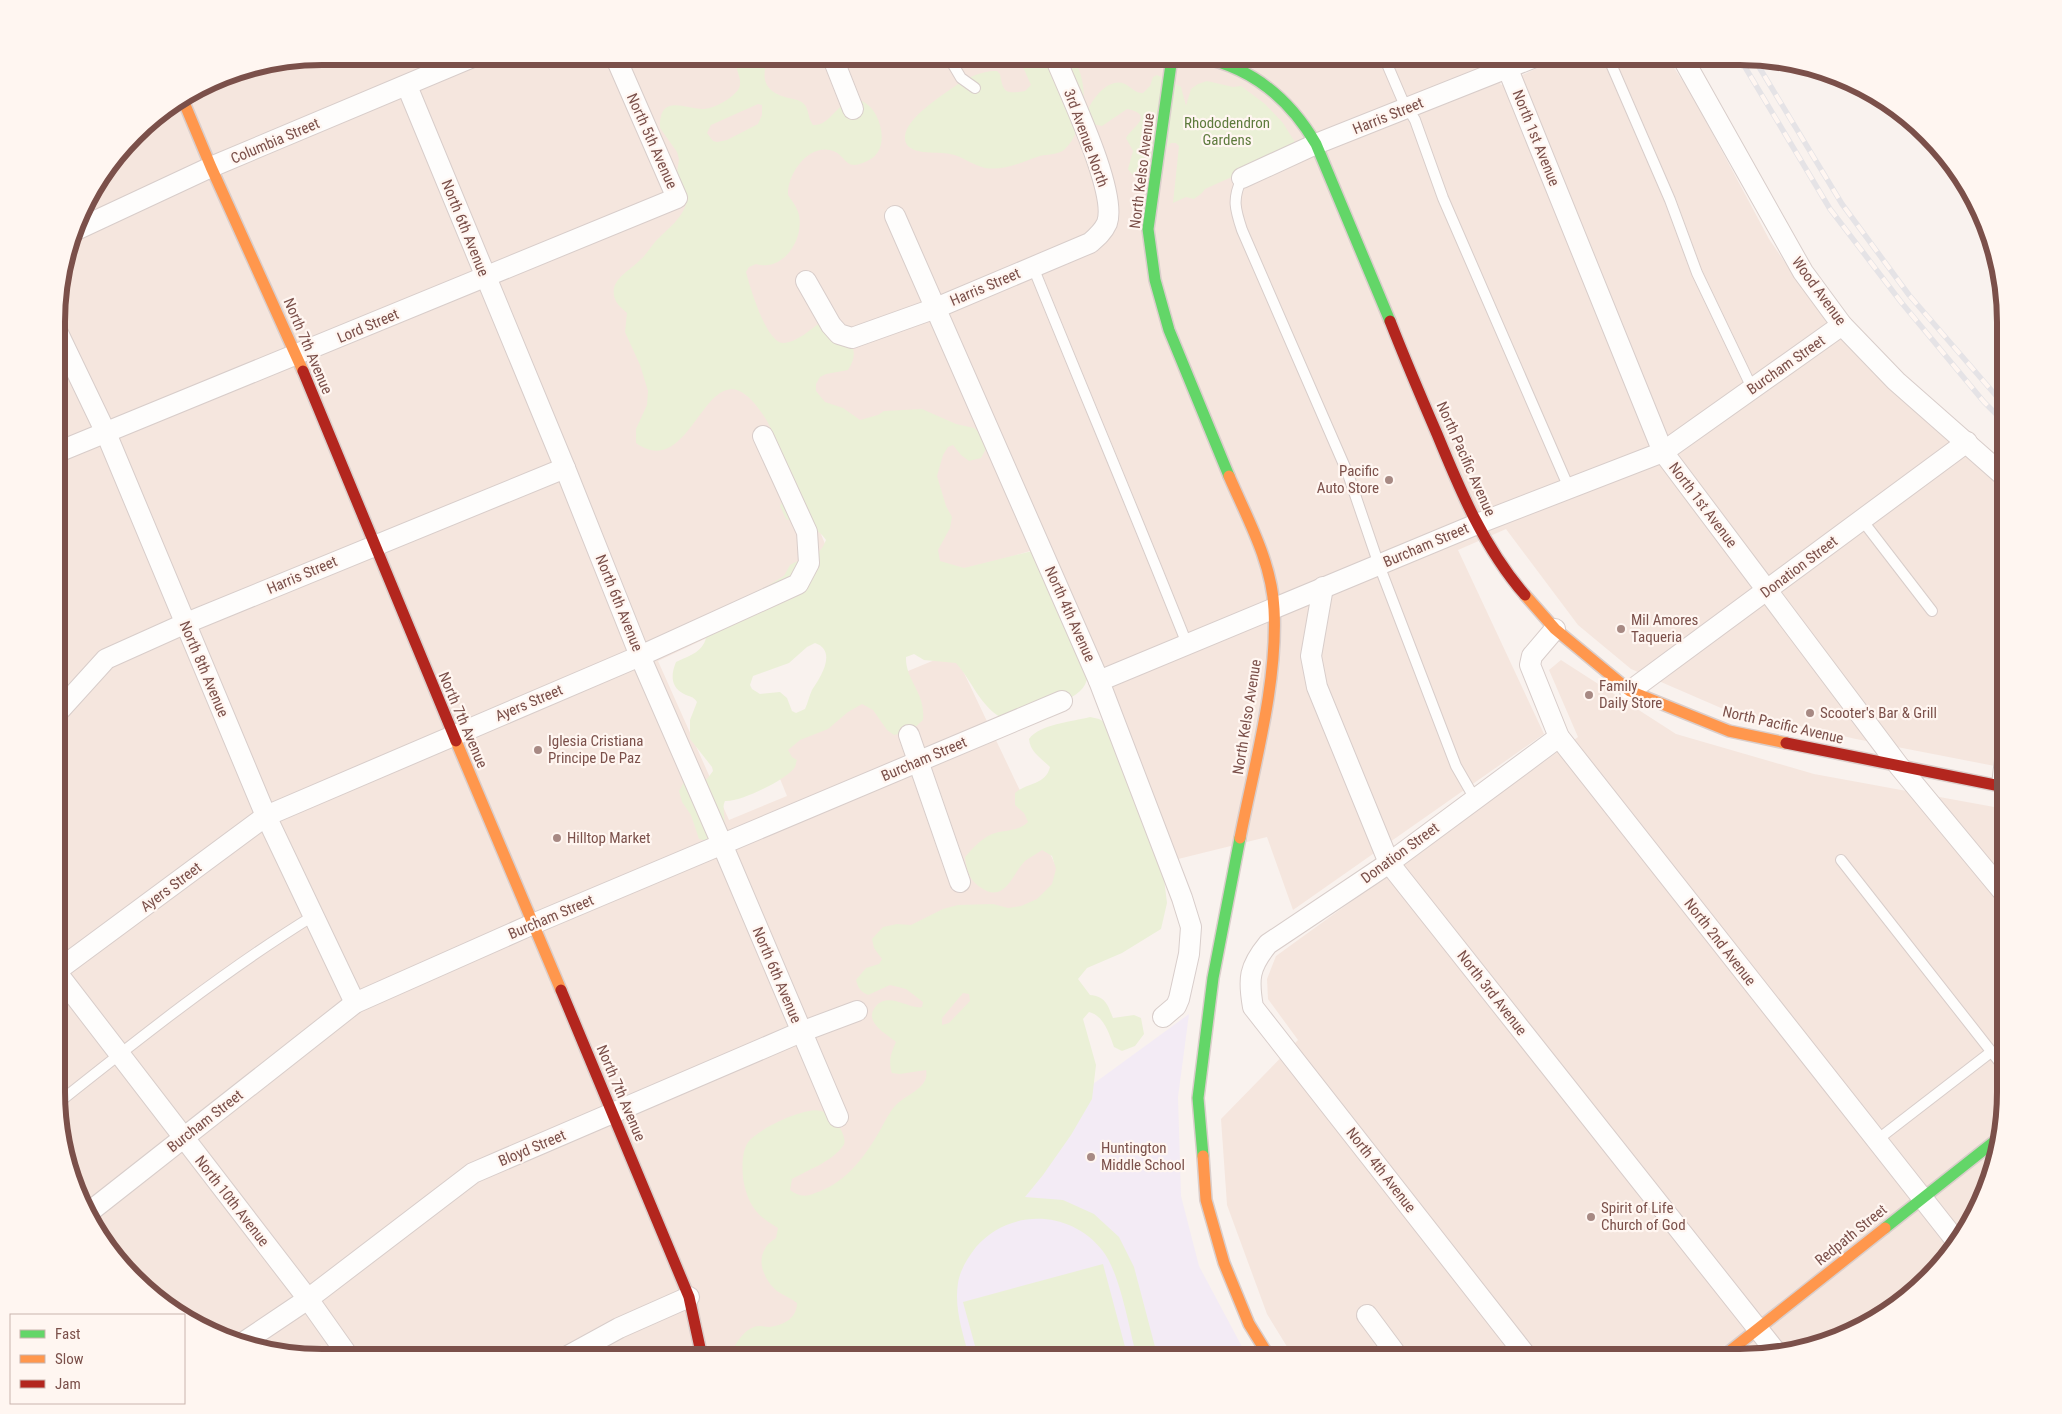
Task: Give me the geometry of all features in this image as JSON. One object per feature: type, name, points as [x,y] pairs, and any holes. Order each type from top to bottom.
[{"type":"street","name":"Columbia Street","points":[[84,226],[211,167],[455,65]]},
{"type":"street","name":"North 5th Avenue","points":[[619,65],[677,198]]},
{"type":"street","points":[[836,65],[853,109]]},
{"type":"street","name":"3rd Avenue North","points":[[1059,65],[1106,187],[1109,205],[1107,222]]},
{"type":"street","name":"North Kelso Avenue","points":[[1171,65],[1148,229],[1155,280],[1169,330],[1265,562],[1274,608],[1271,681],[1213,978],[1198,1098],[1206,1200],[1224,1263],[1249,1324],[1264,1349]]},
{"type":"street","name":"North Pacific Avenue","points":[[1233,65],[1277,92],[1298,115],[1316,144],[1459,488],[1477,524],[1512,580],[1555,629],[1630,691],[1729,731],[1997,785]]},
{"type":"street","name":"Harris Street","points":[[1242,178],[1316,144],[1408,108],[1501,65]]},
{"type":"street","name":"North 1st Avenue","points":[[1506,65],[1663,452],[1899,766],[1997,884]]},
{"type":"street","name":"Wood Avenue","points":[[1687,65],[1803,272],[1842,325],[1896,381],[1997,470]]},
{"type":"street","name":"North 6th Avenue","points":[[407,86],[484,277],[565,468],[640,656],[838,1117]]},
{"type":"street","name":"North 7th Avenue","points":[[185,104],[211,167],[297,356],[374,546],[613,1113],[689,1297],[700,1349]]},
{"type":"street","name":"Lord Street","points":[[65,449],[297,356],[677,198]]},
{"type":"street","name":"North 4th Avenue","points":[[895,216],[1099,681],[1191,927],[1189,954],[1179,999],[1176,1006],[1163,1017]]},
{"type":"street","name":"Harris Street","points":[[806,281],[830,325],[839,334],[852,338],[936,308],[1090,243],[1101,233],[1107,222]]},
{"type":"street","name":"Burcham Street","points":[[1099,681],[1477,524],[1663,452],[1842,325]]},
{"type":"street","name":"North 8th Avenue","points":[[65,348],[106,433],[184,624],[266,816],[355,1003]]},
{"type":"street","name":"Ayers Street","points":[[65,967],[266,816],[640,656],[798,584],[809,563],[807,532],[763,436]]},
{"type":"street","name":"Donation Street","points":[[1630,691],[1967,442]]},
{"type":"street","name":"Harris Street","points":[[65,704],[106,659],[184,624],[565,468]]},
{"type":"street","name":"North 3rd Avenue","points":[[1323,587],[1311,656],[1316,687],[1389,863],[1772,1347]]},
{"type":"street","name":"North 2nd Avenue","points":[[1555,629],[1532,656],[1530,665],[1559,737],[1953,1237]]},
{"type":"street","name":"Burcham Street","points":[[93,1209],[355,1003],[533,924],[1062,701]]},
{"type":"street","points":[[909,735],[960,882]]},
{"type":"street","name":"Donation Street","points":[[1250,976],[1257,958],[1268,944],[1389,863],[1559,737]]},
{"type":"street","name":"North 4th Avenue","points":[[1250,976],[1253,1007],[1521,1349]]},
{"type":"street","name":"North 10th Avenue","points":[[65,981],[308,1299],[343,1349]]},
{"type":"street","name":"Bloyd Street","points":[[250,1338],[308,1299],[473,1173],[802,1032],[857,1011]]},
{"type":"street","name":"Redpath Street","points":[[1732,1349],[1922,1197],[1991,1144]]},
{"type":"street","points":[[581,1349],[620,1328],[689,1297]]},
{"type":"street","points":[[1367,1315],[1392,1349]]},
{"type":"lane","points":[[953,65],[961,78],[975,88]]},
{"type":"lane","points":[[1387,65],[1396,87],[1415,120],[1443,198],[1569,488]]},
{"type":"lane","points":[[1611,65],[1670,200],[1697,273],[1752,388]]},
{"type":"lane","points":[[1242,178],[1235,192],[1235,210],[1242,230],[1348,474],[1379,565],[1456,766],[1475,799]]},
{"type":"lane","points":[[1033,267],[1187,644]]},
{"type":"lane","points":[[1862,520],[1932,611]]},
{"type":"lane","points":[[1841,860],[1997,1059]]},
{"type":"lane","points":[[65,1097],[119,1054],[263,947],[314,916]]},
{"type":"lane","points":[[1876,1140],[1991,1052]]},
{"type":"shaded area","points":[[322,65],[1492,65],[1501,85],[1544,65],[1672,65],[1692,95],[1769,239],[1812,302],[1997,468],[1997,766],[1856,739],[1721,708],[1631,669],[1578,625],[1506,529],[1458,550],[1544,734],[1293,910],[1267,837],[1162,863],[1040,548],[939,579],[794,468],[825,544],[802,593],[658,661],[729,820],[787,796],[761,732],[954,652],[1064,883],[842,1349],[322,1349],[288,1347],[255,1340],[208,1323],[165,1296],[140,1274],[118,1249],[91,1206],[79,1175],[70,1142],[65,1092],[65,322],[67,288],[79,239],[91,208],[118,165],[152,129],[193,99],[239,79],[288,67]]},
{"type":"shaded area","points":[[1561,660],[1676,734],[1814,774],[1997,808],[1997,1092],[1995,1126],[1983,1175],[1963,1221],[1944,1249],[1922,1274],[1897,1296],[1869,1315],[1854,1323],[1807,1340],[1774,1347],[1740,1349],[1288,1349],[1267,1314],[1227,1205],[1221,1119],[1298,1040],[1268,999],[1267,979],[1276,956],[1578,737],[1549,670]]},
{"type":"shaded area","name":"Huntington Middle School","points":[[1189,1014],[1178,1097],[1181,1196],[1199,1266],[1243,1349],[924,1349],[965,1192],[1041,1122]]},
{"type":"green space","points":[[736,65],[766,65],[764,76],[768,86],[777,94],[802,102],[813,125],[825,122],[844,104],[857,100],[865,102],[877,116],[882,136],[881,146],[877,154],[869,160],[854,165],[846,162],[836,152],[822,150],[814,152],[800,163],[791,179],[788,195],[799,215],[800,225],[795,244],[783,259],[775,263],[766,265],[756,264],[749,267],[746,272],[755,301],[771,334],[783,343],[799,338],[824,320],[849,340],[854,353],[853,361],[848,370],[826,374],[820,377],[816,384],[816,391],[825,402],[843,408],[860,420],[878,415],[884,411],[922,409],[956,424],[974,428],[984,437],[987,447],[981,458],[969,461],[953,445],[948,447],[943,455],[937,476],[946,506],[952,517],[950,528],[938,550],[940,561],[964,568],[1040,549],[1087,676],[1084,686],[1077,694],[1066,700],[1037,710],[1000,717],[981,699],[956,663],[924,660],[914,654],[906,657],[909,673],[919,694],[923,710],[923,720],[911,731],[894,735],[887,730],[873,710],[862,704],[848,712],[828,729],[800,740],[788,750],[792,757],[797,760],[795,767],[783,778],[751,795],[725,801],[723,826],[707,841],[699,839],[691,815],[682,802],[679,791],[684,782],[707,779],[713,771],[712,767],[690,739],[690,720],[697,702],[676,688],[673,680],[673,671],[676,662],[700,649],[707,634],[759,591],[784,576],[790,565],[819,552],[826,540],[813,529],[786,519],[780,506],[788,483],[788,471],[767,421],[747,396],[730,389],[716,396],[689,430],[674,444],[657,451],[636,443],[636,429],[647,405],[648,391],[640,365],[625,332],[627,313],[617,303],[614,292],[617,281],[642,258],[674,223],[682,212],[687,200],[682,195],[677,173],[679,159],[677,152],[660,128],[664,110],[669,106],[675,105],[697,109],[713,107],[727,100],[735,93],[740,86]],"holes":[[[758,104],[762,105],[762,115],[758,124],[727,140],[713,141],[707,133],[711,125]],[[815,643],[822,647],[825,652],[825,665],[805,709],[796,713],[792,711],[787,698],[780,692],[760,694],[752,689],[750,685],[753,676],[789,663],[807,647]]]},
{"type":"green space","points":[[1024,65],[1077,65],[1079,69],[1083,90],[1082,111],[1074,136],[1063,151],[1006,167],[992,169],[980,167],[954,155],[915,150],[906,143],[907,129],[919,114],[958,84],[972,77],[982,73],[997,71],[1000,74],[1002,85],[1006,91],[1025,91],[1031,85]]},
{"type":"green space","name":"Rhododendron Gardens","points":[[1157,75],[1181,87],[1186,106],[1191,89],[1198,84],[1207,81],[1233,87],[1241,86],[1265,104],[1283,123],[1298,147],[1205,189],[1194,199],[1186,197],[1173,203],[1179,146],[1176,143],[1171,143],[1144,178],[1136,177],[1128,169],[1133,151],[1126,138],[1140,122],[1140,115],[1127,109],[1102,126],[1092,124],[1088,110],[1102,90],[1113,83],[1125,84],[1143,93],[1150,86],[1153,77]]},
{"type":"green space","points":[[1090,717],[1108,724],[1162,863],[1167,903],[1161,929],[1122,953],[1087,968],[1078,979],[1090,995],[1103,999],[1113,1018],[1134,1015],[1141,1018],[1144,1034],[1135,1046],[1122,1051],[1114,1047],[1099,1017],[1089,1012],[1083,1019],[1096,1065],[1092,1099],[1071,1135],[1025,1197],[1063,1200],[1094,1214],[1119,1237],[1134,1267],[1156,1349],[1135,1349],[1119,1286],[1102,1250],[1089,1237],[1074,1227],[1057,1221],[1040,1219],[1022,1220],[1006,1225],[990,1234],[970,1255],[961,1273],[957,1293],[960,1321],[967,1349],[734,1349],[740,1338],[751,1328],[780,1325],[789,1320],[795,1313],[797,1303],[777,1291],[769,1283],[762,1266],[762,1254],[767,1246],[776,1238],[778,1228],[758,1213],[747,1195],[742,1169],[743,1156],[747,1144],[760,1132],[781,1120],[814,1110],[828,1114],[841,1129],[844,1144],[832,1157],[792,1179],[790,1190],[799,1195],[806,1196],[812,1194],[825,1189],[843,1178],[870,1146],[893,1109],[900,1101],[921,1086],[926,1076],[926,1070],[900,1074],[892,1073],[891,1057],[896,1042],[875,1024],[872,1014],[879,1003],[885,1001],[891,1000],[917,1007],[922,1007],[923,1002],[906,989],[890,985],[868,995],[863,993],[856,980],[866,968],[879,964],[882,959],[874,948],[872,939],[883,927],[897,924],[911,925],[943,909],[958,905],[993,904],[1008,908],[1021,906],[1037,899],[1052,884],[1056,869],[1052,856],[1042,850],[1025,861],[1007,886],[996,892],[989,892],[973,881],[967,870],[965,857],[977,844],[988,836],[1020,827],[1028,822],[1024,813],[1015,805],[1015,793],[1040,780],[1048,773],[1050,767],[1031,748],[1029,739],[1040,730]],"holes":[[[963,993],[969,994],[970,1001],[949,1023],[942,1025],[942,1018]]]},
{"type":"green space","points":[[1103,1264],[1126,1349],[976,1349],[963,1302]]},
{"type":"railway","points":[[1744,65],[1830,209],[1901,302],[1997,415]]},
{"type":"railway","points":[[1759,66],[1842,204],[1909,295],[1997,397]]},
{"type":"traffic: fast","points":[[1171,65],[1148,229],[1155,280],[1169,330],[1229,476]]},
{"type":"traffic: fast","points":[[1227,65],[1252,77],[1281,99],[1294,112],[1316,144],[1390,321]]},
{"type":"traffic: fast","points":[[1203,1156],[1198,1098],[1213,978],[1240,838]]},
{"type":"traffic: fast","points":[[1885,1228],[1992,1144]]},
{"type":"traffic: slow","points":[[185,104],[303,371]]},
{"type":"traffic: slow","points":[[1229,476],[1264,557],[1269,574],[1274,609],[1274,637],[1269,695],[1240,838]]},
{"type":"traffic: slow","points":[[1525,595],[1555,629],[1630,691],[1729,731],[1786,743]]},
{"type":"traffic: slow","points":[[456,741],[561,990]]},
{"type":"traffic: slow","points":[[1203,1156],[1206,1200],[1224,1263],[1249,1324],[1264,1349]]},
{"type":"traffic: slow","points":[[1732,1349],[1885,1228]]},
{"type":"traffic: jam","points":[[1390,321],[1474,518],[1497,558],[1525,595]]},
{"type":"traffic: jam","points":[[303,371],[456,741]]},
{"type":"traffic: jam","points":[[1786,743],[1997,785]]},
{"type":"traffic: jam","points":[[561,990],[689,1297],[700,1349]]},
{"type":"place","name":"Pacific Auto Store","points":[[1389,480]]},
{"type":"place","name":"Mil Amores Taqueria","points":[[1621,629]]},
{"type":"place","name":"Family Daily Store","points":[[1589,695]]},
{"type":"place","name":"Scooter's Bar & Grill","points":[[1810,713]]},
{"type":"place","name":"Iglesia Cristiana Principe De Paz","points":[[538,750]]},
{"type":"place","name":"Hilltop Market","points":[[557,838]]},
{"type":"place","name":"Huntington Middle School","points":[[1091,1157]]},
{"type":"place","name":"Spirit of Life Church of God","points":[[1591,1217]]}]
